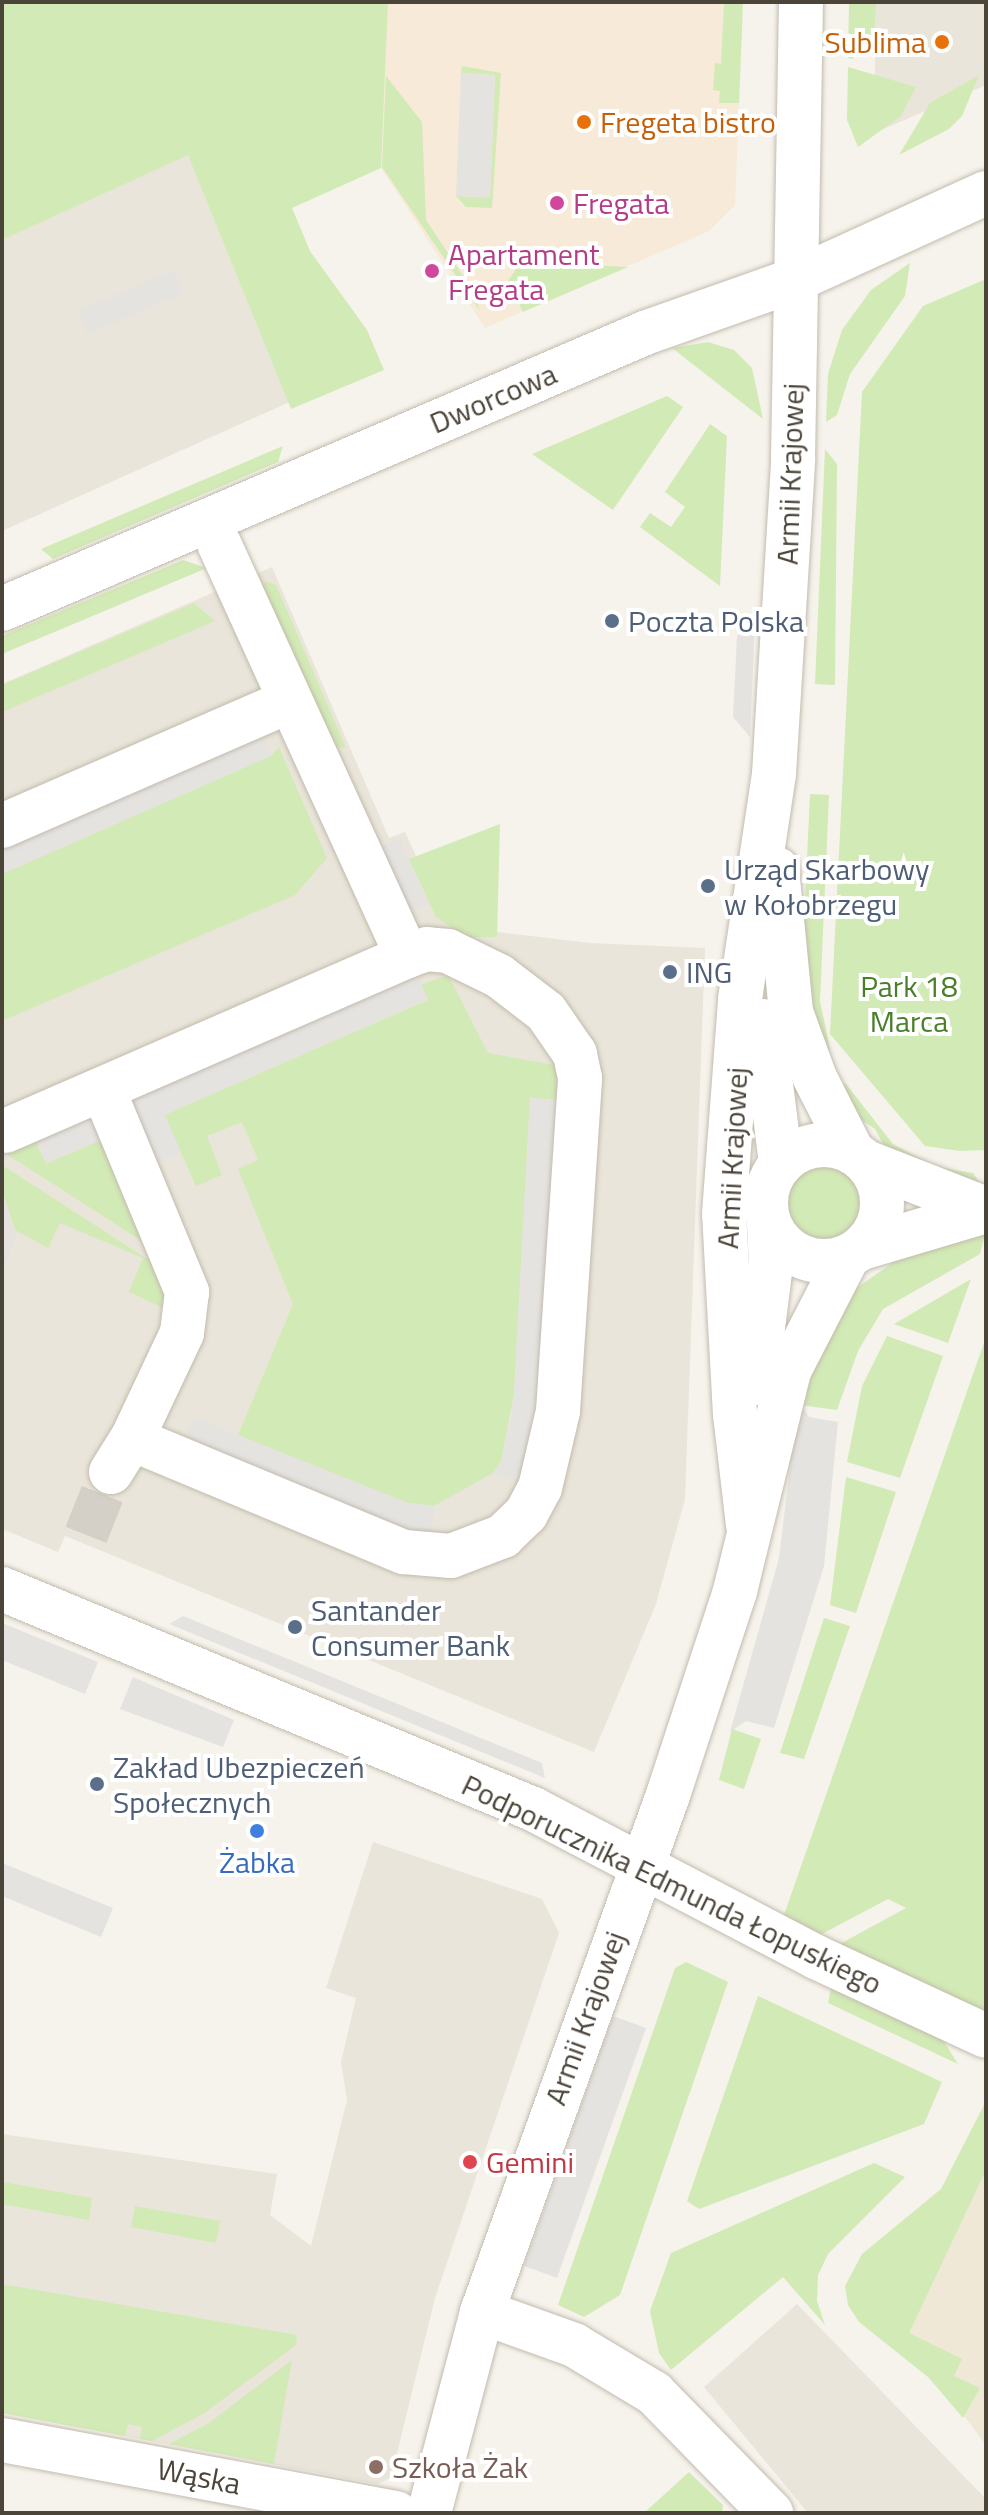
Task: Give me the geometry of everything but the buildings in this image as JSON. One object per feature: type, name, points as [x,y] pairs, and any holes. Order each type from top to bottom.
[{"type":"street","name":"Armii Krajowej","points":[[748,1525],[735,1415],[724,1214],[740,999],[772,811],[793,459],[801,2]]},
{"type":"street","name":"Dworcowa","points":[[2,609],[654,329],[795,280],[986,193]]},
{"type":"street","points":[[219,544],[407,956]]},
{"type":"street","points":[[2,826],[289,701]]},
{"type":"street","name":"Armii Krajowej","points":[[772,811],[791,1012],[815,1078],[859,1158]]},
{"type":"street","name":"Armii Krajowej","points":[[758,886],[764,1057],[781,1164]]},
{"type":"street","points":[[5,1131],[427,949],[448,951],[499,976],[546,1012],[575,1054],[580,1078],[558,1411],[539,1491],[526,1514],[503,1536],[478,1550],[429,1557],[404,1552],[122,1456],[182,1333],[187,1292],[103,1089]]},
{"type":"street","points":[[823,1144],[986,1210],[818,1261],[802,1257],[777,1238],[769,1224],[766,1192],[781,1164],[807,1147],[823,1144]]},
{"type":"street","points":[[855,1252],[879,1221],[882,1206],[875,1175],[859,1158]]},
{"type":"street","name":"Armii Krajowej","points":[[748,1525],[760,1322],[771,1265],[769,1224]]},
{"type":"street","name":"Armii Krajowej","points":[[429,2513],[482,2312],[735,1591],[748,1525],[789,1371],[855,1252]]},
{"type":"street","name":"Podporucznika Edmunda Łopuskiego","points":[[2,1589],[533,1809],[636,1877],[986,2036]]},
{"type":"street","points":[[482,2312],[574,2345],[654,2393],[771,2513]]},
{"type":"street","name":"Wąska","points":[[2,2440],[396,2513]]},
{"type":"shaded area","points":[[388,2],[743,2],[735,205],[709,231],[485,328],[381,168]]},
{"type":"shaded area","points":[[876,2],[986,2],[986,85],[874,133]]},
{"type":"shaded area","points":[[461,73],[495,75],[490,198],[456,196]]},
{"type":"shaded area","points":[[191,142],[303,396],[2,531],[2,239]]},
{"type":"shaded area","points":[[173,270],[184,293],[88,334],[78,311]]},
{"type":"shaded area","points":[[272,567],[389,838],[405,832],[448,926],[590,943],[705,948],[685,1499],[656,1604],[594,1752],[65,1536],[58,1552],[2,1529],[2,1274],[17,1238],[2,1190],[2,684]]},
{"type":"shaded area","points":[[755,620],[750,737],[733,717],[737,636]]},
{"type":"shaded area","points":[[260,731],[272,755],[2,874],[2,839]]},
{"type":"shaded area","points":[[400,839],[429,905],[404,916],[374,850]]},
{"type":"shaded area","points":[[414,968],[428,999],[165,1115],[181,1152],[150,1167],[128,1100]]},
{"type":"shaded area","points":[[530,1098],[560,1100],[546,1397],[527,1486],[493,1473],[501,1462],[513,1412]]},
{"type":"shaded area","points":[[83,1109],[110,1136],[46,1164],[31,1132]]},
{"type":"shaded area","points":[[2,1190],[17,1238],[2,1274]]},
{"type":"shaded area","points":[[798,1400],[809,1417],[838,1422],[824,1566],[774,1728],[746,1721],[730,1732],[779,1558]]},
{"type":"shaded area","points":[[193,1417],[408,1503],[434,1506],[431,1538],[407,1535],[182,1445]]},
{"type":"shaded area","points":[[183,1616],[542,1763],[545,1778],[169,1624]]},
{"type":"shaded area","points":[[2,1623],[98,1662],[85,1694],[2,1660]]},
{"type":"shaded area","points":[[133,1677],[234,1720],[223,1747],[120,1709]]},
{"type":"shaded area","points":[[373,1842],[542,1899],[559,1933],[435,2298],[391,2478],[377,2484],[2,2413],[2,2134],[277,2174],[270,2215],[311,2246],[347,2100],[341,2062],[356,1998],[326,1988]]},
{"type":"shaded area","points":[[2,1863],[113,1908],[101,1937],[2,1896]]},
{"type":"shaded area","points":[[613,2016],[646,2028],[557,2278],[524,2266]]},
{"type":"shaded area","points":[[986,2118],[986,2445],[935,2377],[885,2336]]},
{"type":"shaded area","points":[[797,2304],[986,2499],[986,2513],[808,2513],[704,2387]]},
{"type":"green space","points":[[2,2],[388,2],[381,168],[292,208],[310,251],[367,330],[384,370],[291,409],[188,155],[2,240]]},
{"type":"green space","points":[[724,2],[743,2],[739,103],[719,103],[720,91],[713,90],[715,63],[721,64]]},
{"type":"green space","points":[[849,2],[876,2],[875,37],[861,43],[853,59],[848,58]]},
{"type":"green space","points":[[462,66],[501,73],[492,208],[466,207],[456,196],[490,197],[495,75],[461,73]]},
{"type":"green space","points":[[848,67],[916,87],[901,116],[858,147],[847,120]]},
{"type":"green space","points":[[979,75],[962,116],[949,129],[899,155],[930,103]]},
{"type":"green space","points":[[386,76],[422,122],[426,220],[473,291],[480,311],[382,167]]},
{"type":"green space","points":[[521,262],[628,267],[523,312],[508,281]]},
{"type":"green space","points":[[910,263],[905,296],[850,374],[837,415],[826,422],[828,374],[842,330],[871,290]]},
{"type":"green space","name":"Park 18 Marca","points":[[986,279],[986,1150],[960,1151],[925,1146],[830,1034],[862,392],[923,306]]},
{"type":"green space","points":[[708,342],[734,350],[752,368],[763,419],[672,348]]},
{"type":"green space","points":[[667,396],[683,407],[613,510],[532,454]]},
{"type":"green space","points":[[710,424],[727,436],[720,586],[640,527],[650,513],[671,527],[685,507],[665,492]]},
{"type":"green space","points":[[283,446],[278,462],[53,559],[41,549]]},
{"type":"green space","points":[[825,449],[837,464],[835,685],[815,684]]},
{"type":"green space","points":[[183,560],[207,568],[2,654],[2,636]]},
{"type":"green space","points":[[265,581],[276,585],[346,748],[322,744],[257,601]]},
{"type":"green space","points":[[194,603],[215,621],[2,712],[2,685]]},
{"type":"green space","points":[[279,747],[327,858],[295,895],[2,1021],[2,874],[271,756]]},
{"type":"green space","points":[[810,794],[829,795],[820,1001],[830,1049],[824,1062],[802,967]]},
{"type":"green space","points":[[500,824],[497,937],[465,937],[436,917],[409,859]]},
{"type":"green space","points":[[448,975],[488,1053],[554,1065],[560,1072],[560,1100],[530,1098],[514,1393],[501,1462],[493,1473],[434,1506],[408,1503],[238,1435],[293,1304],[238,1169],[258,1160],[242,1122],[207,1136],[222,1175],[196,1186],[164,1115],[428,1000],[421,985]]},
{"type":"green space","points":[[846,1084],[893,1144],[930,1164],[930,1170],[939,1171],[938,1167],[973,1173],[983,1188],[934,1178],[890,1157],[875,1129],[848,1111],[835,1086]]},
{"type":"green space","points":[[31,1132],[46,1163],[110,1136],[162,1254],[2,1151]]},
{"type":"green space","points":[[822,1163],[837,1166],[854,1180],[861,1202],[858,1217],[844,1234],[822,1241],[807,1238],[790,1224],[783,1202],[786,1187],[800,1170]]},
{"type":"green space","points":[[2,1165],[169,1273],[175,1313],[129,1292],[143,1258],[60,1223],[48,1248],[15,1230],[2,1190]]},
{"type":"green space","points":[[985,1234],[980,1254],[883,1309],[858,1351],[837,1410],[800,1405],[805,1377],[854,1290],[899,1258]]},
{"type":"green space","points":[[971,1279],[948,1343],[894,1324]]},
{"type":"green space","points":[[887,1336],[943,1356],[900,1478],[847,1462],[862,1386]]},
{"type":"green space","points":[[986,1337],[986,2013],[838,1945],[906,1908],[888,1899],[820,1935],[784,1915]]},
{"type":"green space","points":[[846,1477],[896,1492],[856,1613],[830,1605]]},
{"type":"green space","points":[[824,1618],[850,1626],[804,1759],[780,1753]]},
{"type":"green space","points":[[732,1729],[761,1739],[744,1789],[719,1780]]},
{"type":"green space","points":[[686,1962],[728,1982],[620,2295],[584,2317],[558,2305],[675,1968]]},
{"type":"green space","points":[[831,1988],[943,2040],[958,2064],[828,2003]]},
{"type":"green space","points":[[758,1996],[942,2082],[924,2124],[699,2209],[687,2201]]},
{"type":"green space","points":[[986,2101],[986,2170],[909,2333],[962,2359],[954,2376],[980,2388],[963,2418],[928,2377],[859,2322],[848,2305],[845,2286],[862,2254],[941,2189]]},
{"type":"green space","points":[[874,2163],[905,2177],[828,2254],[818,2275],[817,2301],[825,2325],[783,2277],[671,2370],[659,2353],[650,2311],[671,2253]]},
{"type":"green space","points":[[4,2182],[92,2198],[89,2220],[2,2204]]},
{"type":"green space","points":[[135,2206],[220,2221],[216,2243],[131,2227]]},
{"type":"green space","points":[[2,2284],[297,2335],[296,2345],[203,2414],[152,2441],[140,2439],[142,2427],[128,2424],[125,2436],[2,2413]]},
{"type":"green space","points":[[292,2360],[274,2464],[169,2444],[209,2423]]},
{"type":"green space","points":[[689,2472],[723,2505],[722,2513],[644,2513]]},
{"type":"tunnel","points":[[86,1535],[111,1472]]},
{"type":"place","name":"Sublima","points":[[942,42]]},
{"type":"place","name":"Fregeta bistro","points":[[584,122]]},
{"type":"place","name":"Fregata","points":[[557,203]]},
{"type":"place","name":"Apartament Fregata","points":[[432,271]]},
{"type":"place","name":"Poczta Polska","points":[[612,621]]},
{"type":"place","name":"Urząd Skarbowy w Kołobrzegu","points":[[708,886]]},
{"type":"place","name":"ING","points":[[670,972]]},
{"type":"place","name":"Santander Consumer Bank","points":[[295,1627]]},
{"type":"place","name":"Zakład Ubezpieczeń Społecznych","points":[[97,1784]]},
{"type":"place","name":"Żabka","points":[[257,1831]]},
{"type":"place","name":"Gemini","points":[[470,2162]]},
{"type":"place","name":"Szkoła Żak","points":[[376,2467]]}]
